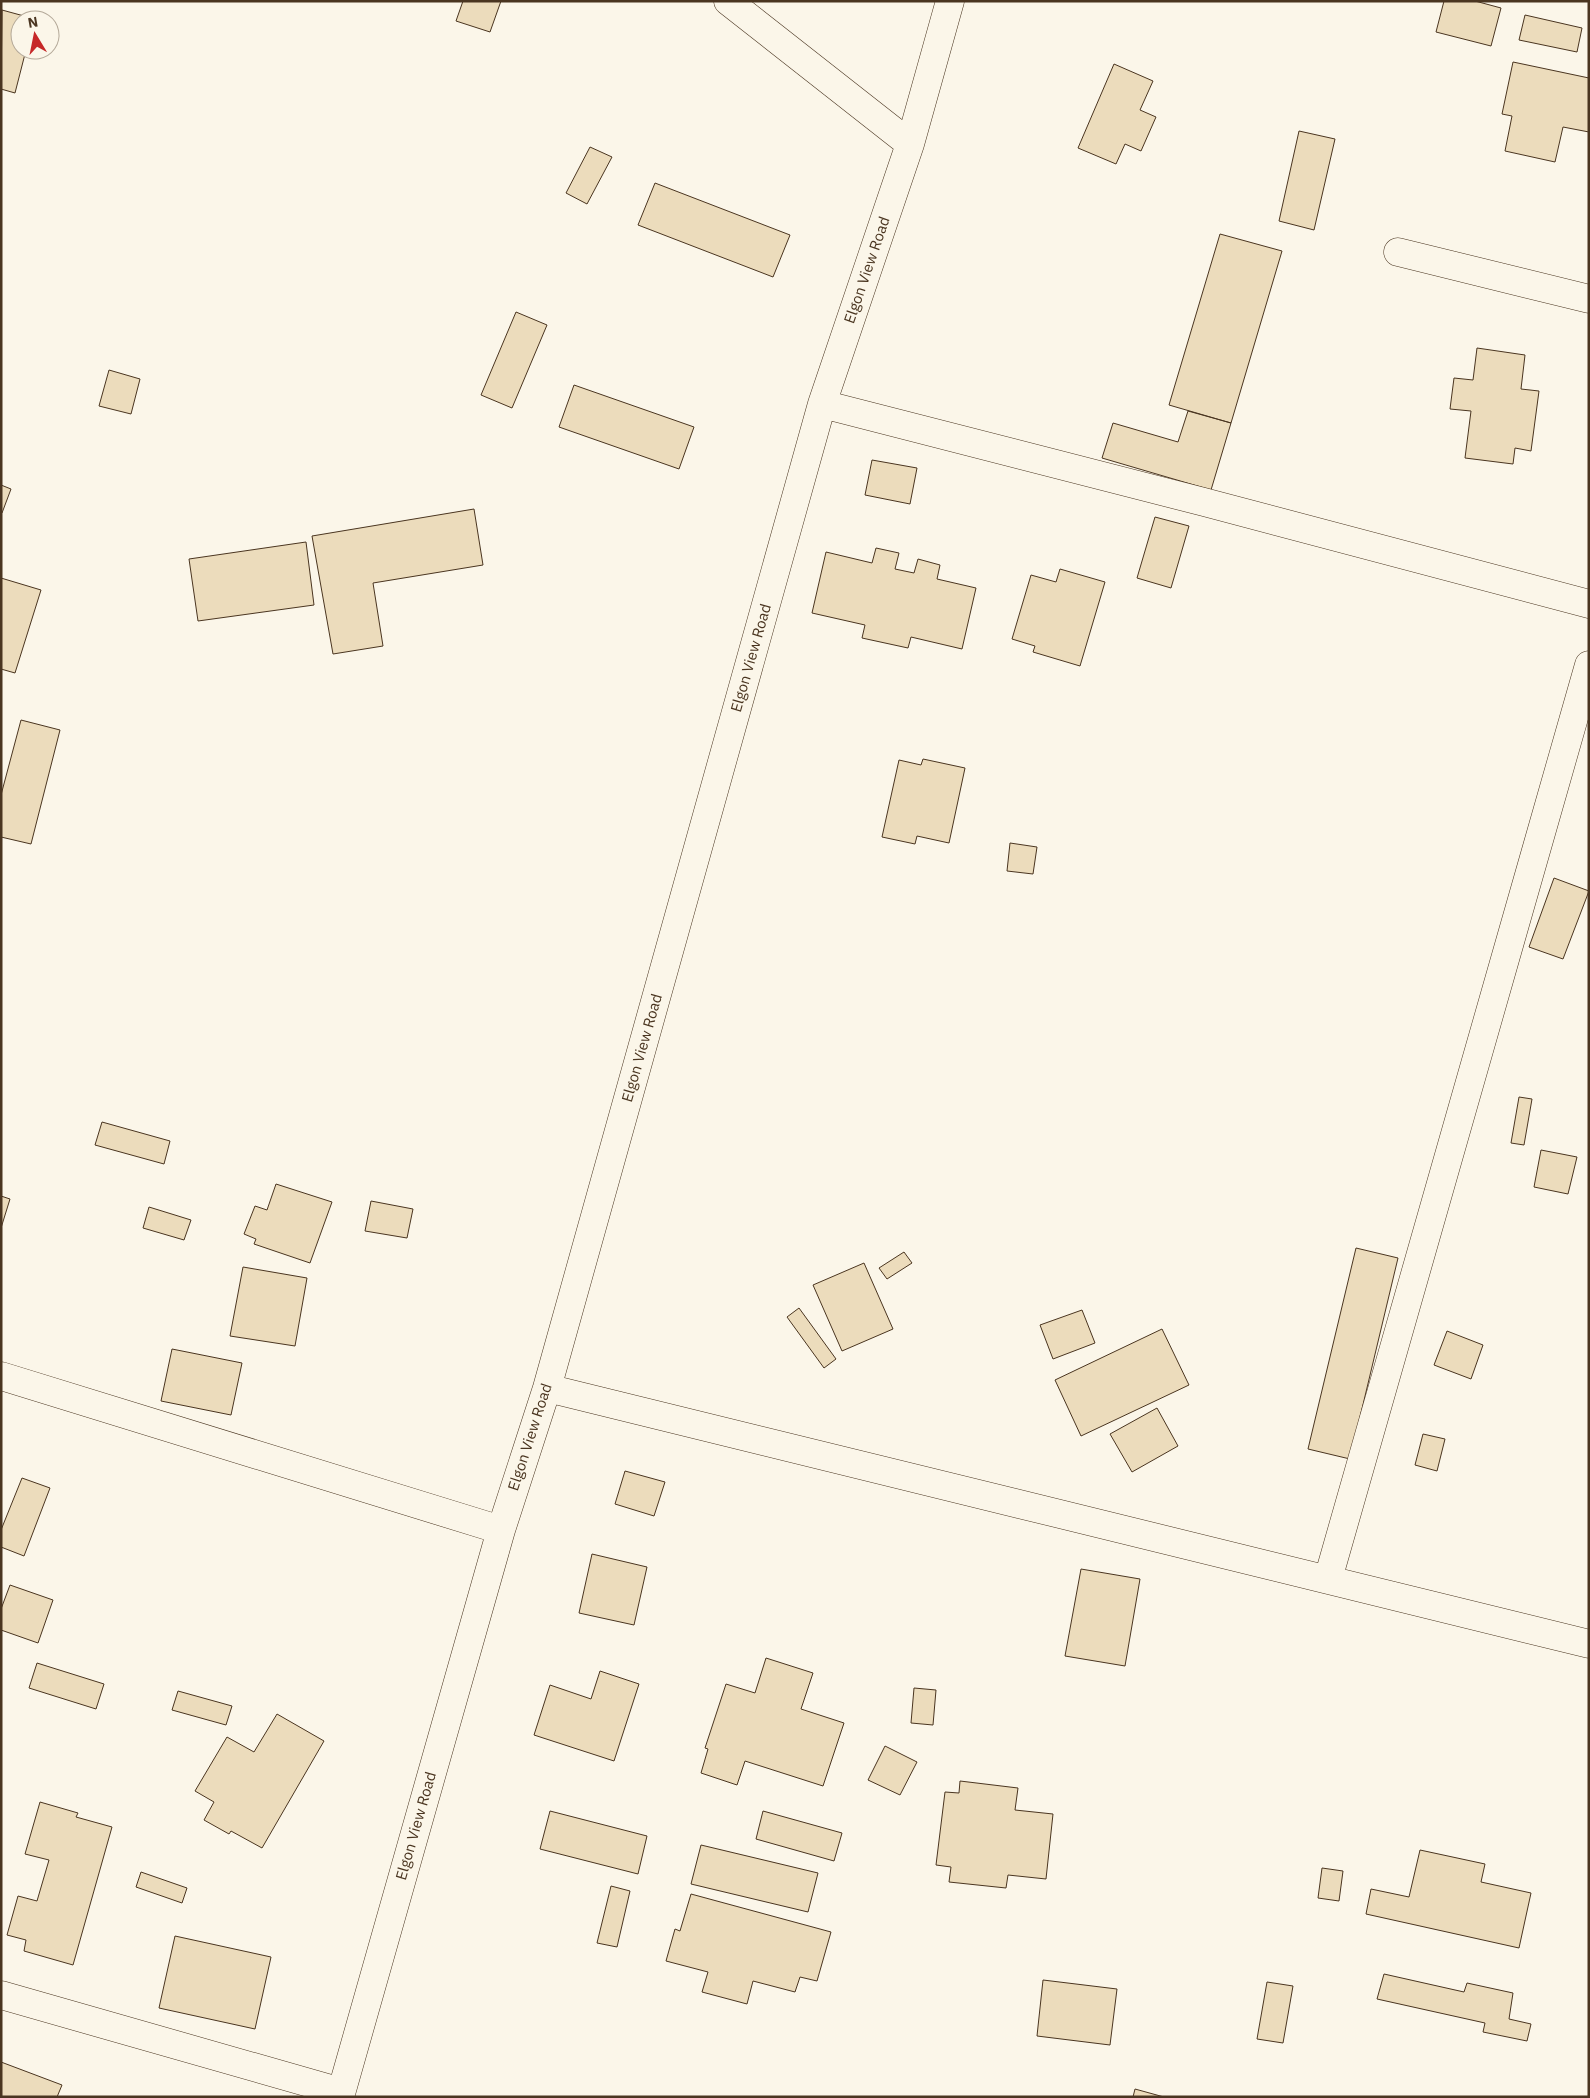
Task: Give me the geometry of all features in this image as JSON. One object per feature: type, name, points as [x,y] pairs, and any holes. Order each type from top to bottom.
[{"type":"street","points":[[728,1],[910,144]]},
{"type":"street","name":"Elgon View Road","points":[[340,2095],[500,1530],[547,1388],[822,404],[910,144],[950,1]]},
{"type":"street","points":[[1398,252],[1589,299]]},
{"type":"street","points":[[822,404],[1204,502],[1589,604]]},
{"type":"street","points":[[1328,1580],[1589,665]]},
{"type":"street","points":[[1,1376],[500,1530]]},
{"type":"street","points":[[547,1388],[1589,1644]]},
{"type":"street","points":[[1,1995],[340,2095]]},
{"type":"building","points":[[463,1],[501,1],[490,32],[456,21]]},
{"type":"building","points":[[1444,1],[1475,1],[1501,8],[1491,46],[1436,32]]},
{"type":"building","points":[[2,10],[10,12],[10,60],[23,60],[15,93],[1,89]]},
{"type":"building","points":[[1525,15],[1582,28],[1577,52],[1519,40]]},
{"type":"building","points":[[1513,62],[1589,78],[1589,132],[1563,127],[1555,162],[1505,151],[1512,116],[1502,114]]},
{"type":"building","points":[[1114,64],[1153,81],[1140,110],[1156,117],[1141,151],[1125,144],[1116,164],[1078,148]]},
{"type":"building","points":[[1299,131],[1335,139],[1314,230],[1279,221]]},
{"type":"building","points":[[590,147],[612,157],[587,204],[566,193]]},
{"type":"building","points":[[655,183],[790,235],[773,277],[638,225]]},
{"type":"building","points":[[1220,234],[1282,251],[1231,423],[1169,405]]},
{"type":"building","points":[[516,312],[547,325],[512,408],[481,395]]},
{"type":"building","points":[[1477,348],[1525,355],[1521,389],[1539,391],[1531,451],[1515,448],[1513,464],[1465,458],[1471,411],[1450,409],[1454,378],[1473,380]]},
{"type":"building","points":[[109,370],[140,379],[131,414],[99,406]]},
{"type":"building","points":[[574,385],[694,427],[679,469],[559,427]]},
{"type":"building","points":[[1188,411],[1231,423],[1211,490],[1102,458],[1113,423],[1178,442]]},
{"type":"building","points":[[872,460],[917,468],[910,504],[865,495]]},
{"type":"building","points":[[1,485],[11,489],[2,513],[1,513]]},
{"type":"building","points":[[474,509],[483,565],[373,583],[383,646],[333,654],[312,536]]},
{"type":"building","points":[[1155,517],[1189,526],[1171,588],[1137,578]]},
{"type":"building","points":[[306,542],[314,605],[198,621],[189,559]]},
{"type":"building","points":[[876,548],[899,553],[895,569],[914,573],[918,559],[940,565],[937,579],[976,588],[962,649],[911,637],[908,648],[862,638],[865,625],[812,613],[826,552],[872,563]]},
{"type":"building","points":[[1060,569],[1105,582],[1080,666],[1033,652],[1035,646],[1012,639],[1031,575],[1056,582]]},
{"type":"building","points":[[1,578],[41,590],[15,673],[1,669]]},
{"type":"building","points":[[21,720],[60,730],[31,844],[1,837],[1,795]]},
{"type":"building","points":[[923,759],[965,768],[949,843],[917,836],[915,844],[882,837],[899,760],[921,765]]},
{"type":"building","points":[[1010,843],[1037,847],[1033,874],[1007,871]]},
{"type":"building","points":[[1554,878],[1589,891],[1563,959],[1529,947]]},
{"type":"building","points":[[1519,1097],[1532,1099],[1524,1145],[1511,1143]]},
{"type":"building","points":[[102,1122],[170,1141],[164,1164],[95,1145]]},
{"type":"building","points":[[1541,1150],[1577,1157],[1568,1194],[1534,1187]]},
{"type":"building","points":[[276,1184],[332,1202],[310,1263],[254,1244],[256,1239],[244,1234],[255,1206],[267,1210]]},
{"type":"building","points":[[1,1196],[10,1199],[1,1228]]},
{"type":"building","points":[[371,1201],[413,1209],[407,1238],[365,1231]]},
{"type":"building","points":[[149,1207],[191,1220],[184,1240],[143,1228]]},
{"type":"building","points":[[1356,1248],[1398,1258],[1350,1459],[1308,1449]]},
{"type":"building","points":[[904,1252],[912,1263],[887,1279],[879,1268]]},
{"type":"building","points":[[864,1263],[893,1329],[842,1351],[813,1285]]},
{"type":"building","points":[[243,1267],[307,1278],[295,1346],[230,1336]]},
{"type":"building","points":[[799,1308],[836,1359],[824,1368],[787,1317]]},
{"type":"building","points":[[1082,1310],[1095,1343],[1053,1359],[1040,1325]]},
{"type":"building","points":[[1162,1329],[1189,1385],[1081,1436],[1055,1380]]},
{"type":"building","points":[[1447,1331],[1483,1345],[1471,1379],[1434,1365]]},
{"type":"building","points":[[172,1349],[242,1363],[231,1415],[161,1401]]},
{"type":"building","points":[[1157,1408],[1178,1446],[1132,1472],[1110,1434]]},
{"type":"building","points":[[1423,1434],[1445,1439],[1437,1471],[1415,1465]]},
{"type":"building","points":[[625,1471],[665,1482],[654,1516],[615,1504]]},
{"type":"building","points":[[22,1478],[50,1488],[24,1556],[1,1547],[1,1530]]},
{"type":"building","points":[[592,1554],[647,1567],[634,1625],[579,1613]]},
{"type":"building","points":[[1081,1569],[1140,1579],[1125,1666],[1065,1656]]},
{"type":"building","points":[[10,1585],[53,1600],[38,1643],[1,1630],[1,1609]]},
{"type":"building","points":[[766,1658],[813,1673],[801,1709],[844,1723],[823,1786],[745,1761],[737,1785],[701,1773],[708,1749],[705,1748],[726,1684],[755,1693]]},
{"type":"building","points":[[37,1663],[104,1684],[96,1709],[29,1688]]},
{"type":"building","points":[[600,1671],[639,1684],[614,1761],[534,1735],[550,1685],[591,1699]]},
{"type":"building","points":[[914,1688],[936,1690],[933,1725],[911,1723]]},
{"type":"building","points":[[178,1691],[232,1706],[226,1725],[172,1710]]},
{"type":"building","points":[[277,1714],[324,1741],[262,1848],[231,1831],[229,1834],[204,1820],[214,1802],[195,1791],[227,1737],[254,1752]]},
{"type":"building","points":[[885,1746],[917,1762],[900,1795],[868,1780]]},
{"type":"building","points":[[960,1781],[1018,1788],[1015,1810],[1053,1814],[1046,1879],[1008,1875],[1006,1888],[949,1882],[951,1867],[936,1865],[945,1792],[959,1793]]},
{"type":"building","points":[[40,1802],[78,1813],[76,1817],[112,1827],[73,1965],[24,1951],[26,1940],[7,1935],[18,1896],[37,1901],[49,1860],[25,1854]]},
{"type":"building","points":[[550,1811],[647,1836],[638,1874],[540,1849]]},
{"type":"building","points":[[763,1811],[842,1833],[834,1861],[756,1839]]},
{"type":"building","points":[[701,1845],[818,1873],[808,1912],[691,1884]]},
{"type":"building","points":[[1420,1850],[1485,1864],[1481,1882],[1531,1893],[1519,1948],[1366,1914],[1371,1889],[1409,1897]]},
{"type":"building","points":[[1322,1868],[1343,1871],[1339,1901],[1318,1898]]},
{"type":"building","points":[[141,1872],[187,1888],[182,1903],[136,1887]]},
{"type":"building","points":[[611,1886],[630,1891],[617,1947],[597,1943]]},
{"type":"building","points":[[691,1894],[831,1932],[817,1981],[800,1977],[795,1992],[753,1981],[747,2004],[702,1992],[708,1972],[666,1961],[675,1929],[680,1931]]},
{"type":"building","points":[[175,1936],[271,1957],[255,2029],[159,2008]]},
{"type":"building","points":[[1384,1974],[1464,1992],[1467,1983],[1513,1993],[1509,2019],[1531,2024],[1527,2041],[1483,2032],[1485,2023],[1377,1999]]},
{"type":"building","points":[[1043,1980],[1117,1989],[1110,2045],[1037,2036]]},
{"type":"building","points":[[1267,1982],[1293,1986],[1283,2043],[1257,2039]]},
{"type":"building","points":[[1,2062],[62,2085],[57,2097],[1,2097]]},
{"type":"building","points":[[1135,2089],[1164,2097],[1133,2097]]}]
